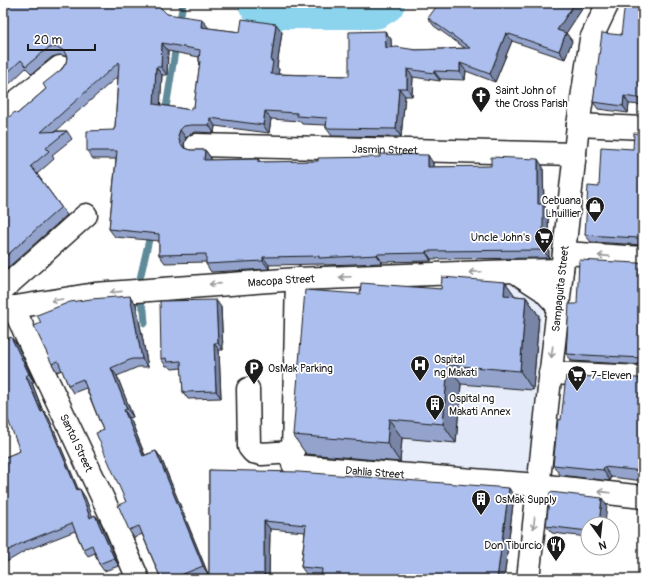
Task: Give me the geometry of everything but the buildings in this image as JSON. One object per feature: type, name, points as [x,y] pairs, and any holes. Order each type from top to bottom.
[{"type":"street","name":"Sampaguita Street","points":[[528,579],[578,125],[590,39],[608,3]]},
{"type":"street","points":[[3,112],[60,67]]},
{"type":"street","points":[[578,125],[643,128]]},
{"type":"street","name":"Jasmin Street","points":[[196,145],[575,154]]},
{"type":"street","points":[[6,302],[86,215]]},
{"type":"street","name":"Macopa Street","points":[[6,302],[297,279],[514,270],[563,262],[643,258]]},
{"type":"street","points":[[514,270],[543,290],[558,306]]},
{"type":"street","name":"Dahlia Street","points":[[297,279],[293,452],[293,464],[297,467],[538,485],[643,497]]},
{"type":"street","name":"Santol Street","points":[[6,302],[113,520],[138,579]]},
{"type":"street","points":[[550,373],[643,377]]},
{"type":"street","points":[[248,389],[249,447],[253,452],[262,454],[293,452]]},
{"type":"shaded area","name":"Ospital ng Makati","points":[[522,284],[544,302],[527,478],[296,458],[326,294]]},
{"type":"waterway","points":[[179,25],[183,3]]},
{"type":"waterway","points":[[258,3],[272,9],[375,9],[385,3]]},
{"type":"waterway","points":[[165,114],[176,45]]},
{"type":"waterway","points":[[139,283],[151,231]]},
{"type":"waterway","points":[[138,297],[144,310],[145,323]]},
{"type":"place","name":"Saint John of the Cross Parish","points":[[481,113]]},
{"type":"place","name":"Cebuana Lhuillier","points":[[595,223]]},
{"type":"place","name":"Uncle John's","points":[[544,254]]},
{"type":"place","name":"Ospital ng Makati","points":[[420,382]]},
{"type":"place","name":"OsMak Parking","points":[[254,385]]},
{"type":"place","name":"7-Eleven","points":[[577,392]]},
{"type":"place","name":"Ospital ng Makati Annex","points":[[435,421]]},
{"type":"place","name":"OsMak Supply","points":[[481,516]]},
{"type":"place","name":"Don Tiburcio","points":[[556,562]]}]
